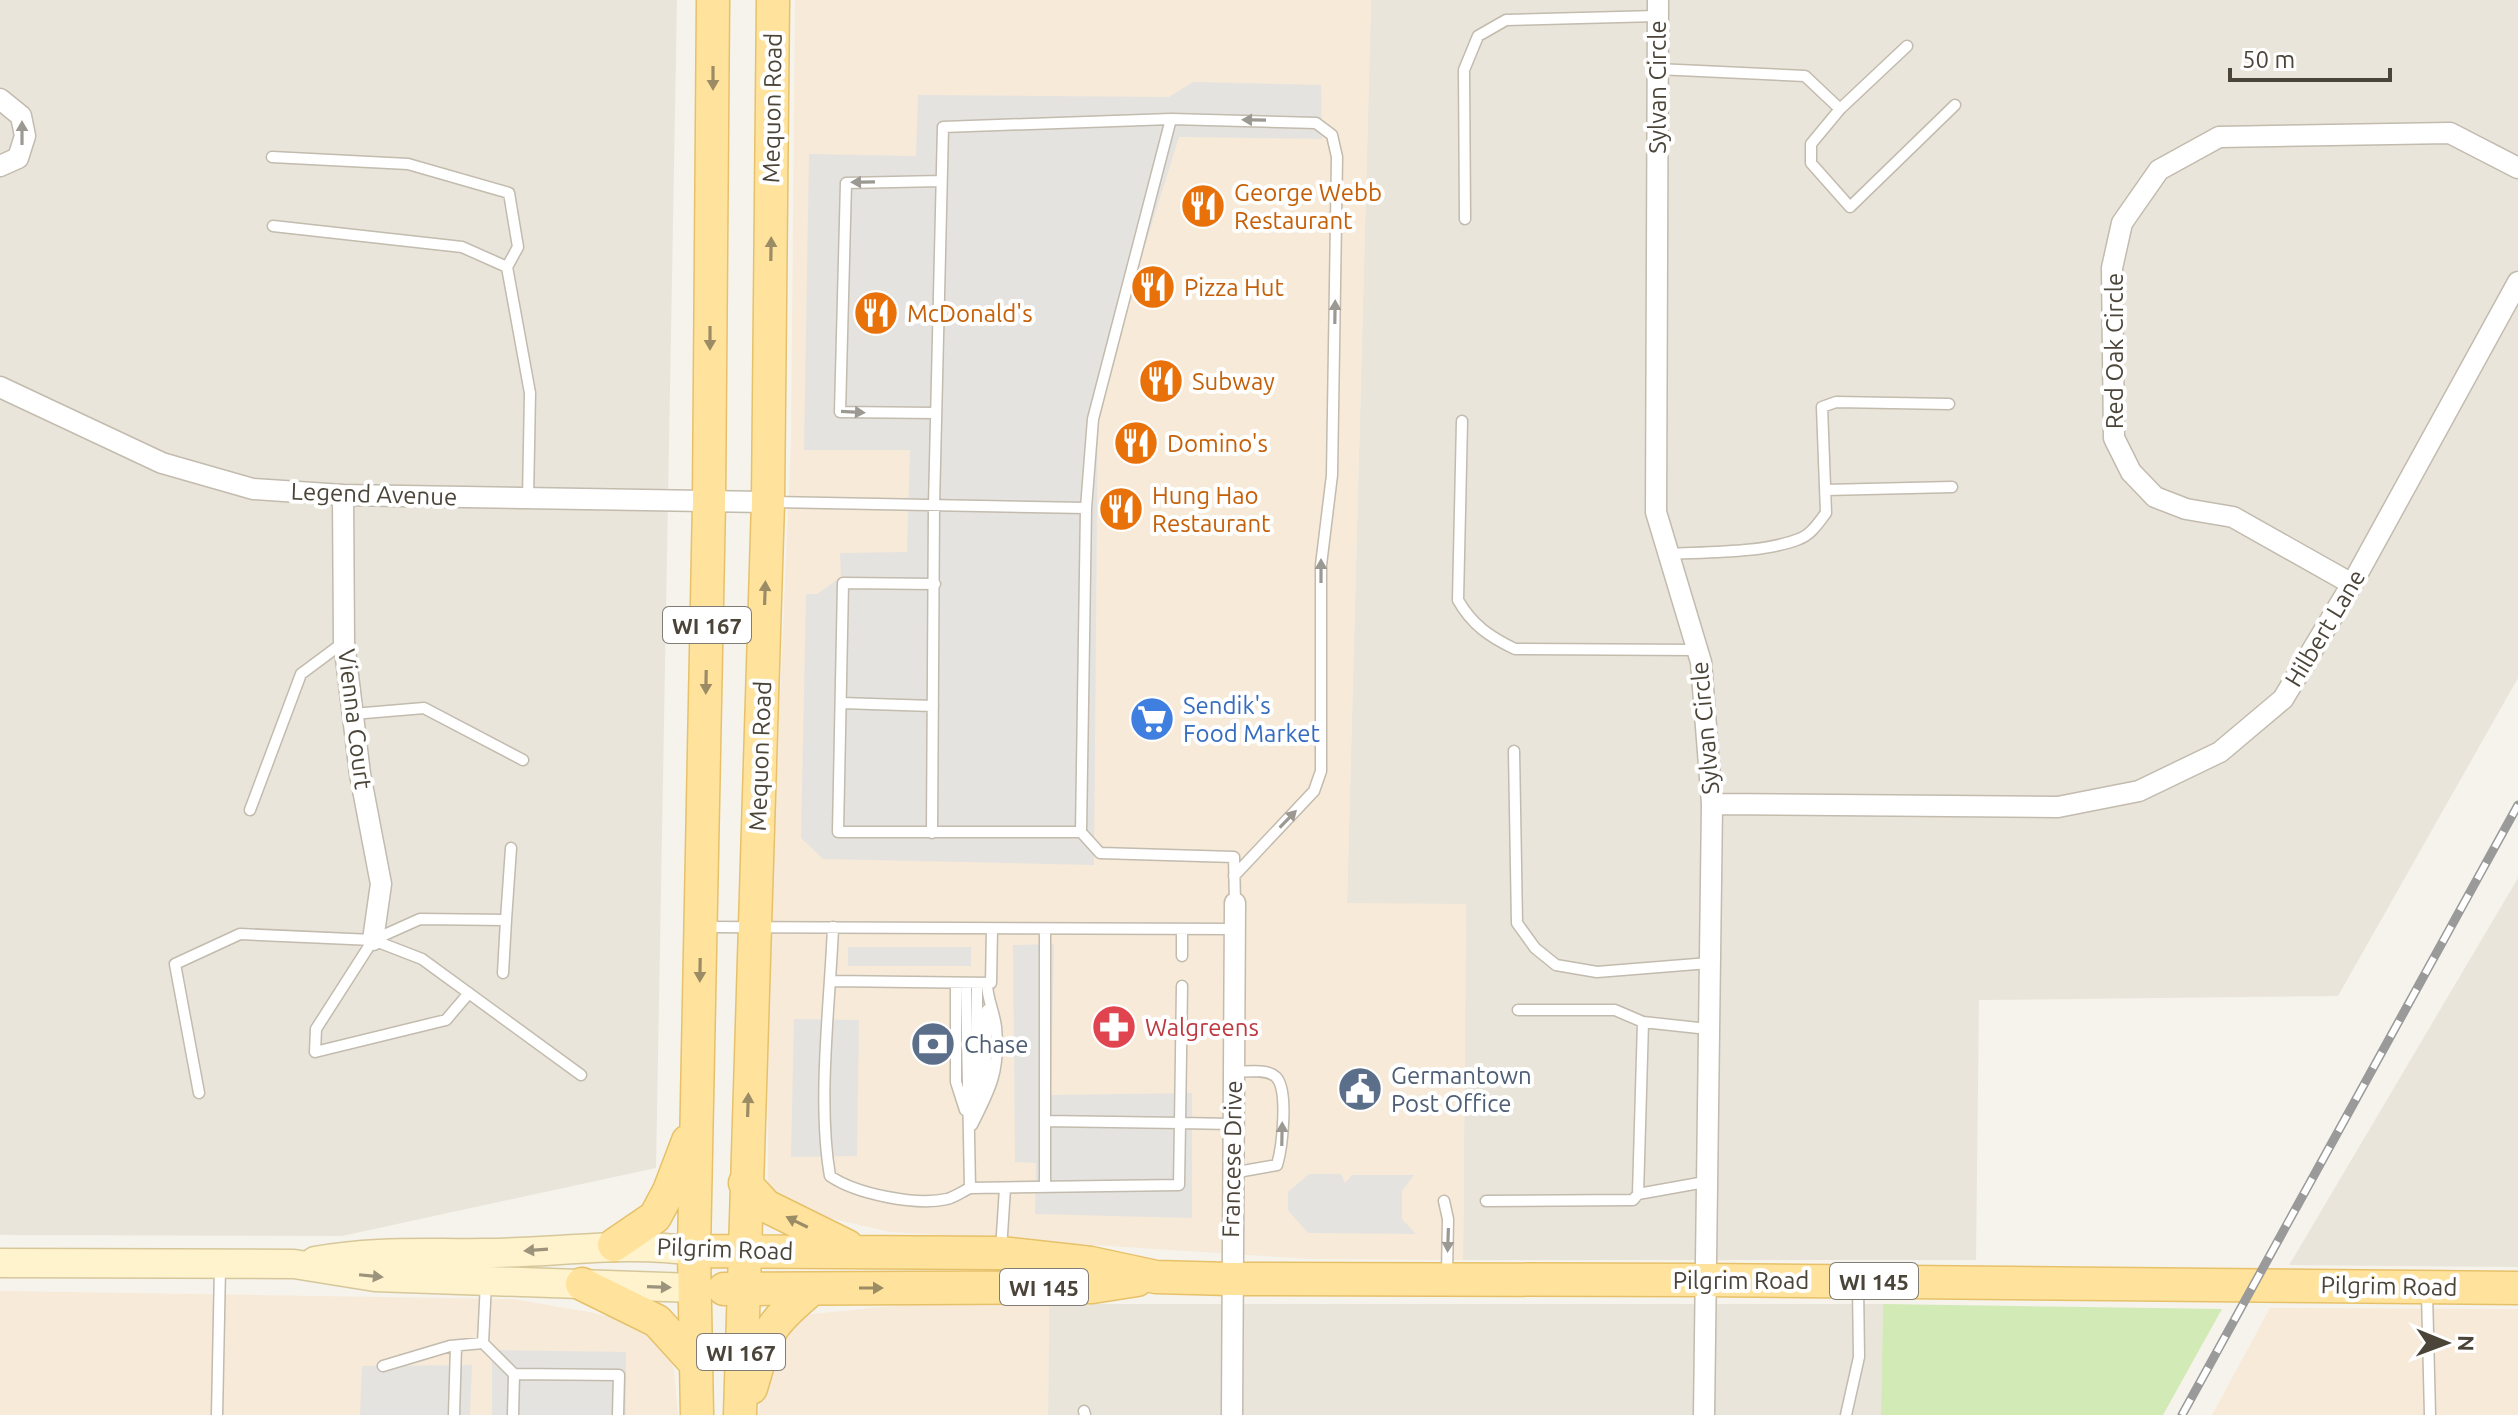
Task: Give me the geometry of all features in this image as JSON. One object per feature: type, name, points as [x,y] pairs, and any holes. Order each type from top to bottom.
[{"type":"main road","name":"WI 167","points":[[694,1251],[709,502],[713,0]]},
{"type":"main road","name":"Mequon Road","points":[[742,1415],[743,1250],[768,502],[773,0]]},
{"type":"main road","points":[[614,1245],[655,1217],[660,1210],[697,1115]]},
{"type":"main road","points":[[745,1183],[766,1206],[857,1251]]},
{"type":"main road","points":[[694,1251],[697,1415]]},
{"type":"main road","name":"Pilgrim Road","points":[[694,1251],[1001,1253],[1091,1263],[1156,1277]]},
{"type":"main road","points":[[931,1252],[931,1288]]},
{"type":"main road","name":"Pilgrim Road","points":[[694,1288],[1092,1287],[1156,1277],[2518,1288]]},
{"type":"main road","points":[[582,1284],[657,1321],[696,1364]]},
{"type":"main road","points":[[742,1415],[767,1333],[778,1317],[812,1289]]},
{"type":"street","name":"Sylvan Circle","points":[[1657,8],[1656,512],[1698,650],[1712,804],[1703,1280],[1704,1415]]},
{"type":"street","points":[[0,99],[21,116],[25,136],[18,158],[0,166]]},
{"type":"street","name":"Red Oak Circle","points":[[2352,584],[2233,517],[2186,509],[2155,497],[2131,472],[2114,438],[2112,268],[2122,223],[2159,170],[2219,137],[2450,133],[2518,168]]},
{"type":"street","name":"Hilbert Lane","points":[[1712,804],[2058,807],[2139,791],[2220,752],[2283,699],[2352,584],[2518,282]]},
{"type":"street","name":"Legend Avenue","points":[[0,387],[162,463],[253,489],[343,495],[768,502]]},
{"type":"street","name":"Vienna Court","points":[[343,495],[344,642],[381,884],[373,940]]},
{"type":"street","name":"Francese Drive","points":[[1232,1415],[1230,1279],[1235,903]]},
{"type":"street","name":"Pilgrim Road","points":[[0,1263],[294,1264],[375,1277],[487,1267],[614,1245],[694,1251]]},
{"type":"street","name":"Pilgrim Road","points":[[487,1267],[582,1284],[694,1288]]},
{"type":"lane","points":[[1465,219],[1464,70],[1478,36],[1506,20],[1657,8]]},
{"type":"lane","points":[[1907,46],[1840,109],[1811,144],[1811,163],[1850,207],[1955,105]]},
{"type":"lane","points":[[1657,69],[1805,76],[1840,109]]},
{"type":"lane","points":[[1171,119],[1093,419],[1086,508],[1081,832],[1100,853],[1234,857],[1235,903]]},
{"type":"lane","points":[[932,833],[934,505],[943,127],[1171,119],[1316,123],[1332,135],[1337,157],[1332,475],[1321,565],[1321,771],[1314,791],[1234,876]]},
{"type":"lane","points":[[272,157],[408,164],[509,193],[518,247],[507,267],[530,393],[528,498]]},
{"type":"lane","points":[[936,413],[840,412],[846,183],[941,181]]},
{"type":"lane","points":[[273,226],[462,247],[507,267]]},
{"type":"lane","points":[[1669,554],[1802,538],[1826,513],[1822,407],[1836,402],[1949,404]]},
{"type":"lane","points":[[1462,421],[1458,600],[1468,618],[1490,637],[1515,649],[1698,650]]},
{"type":"lane","points":[[1825,490],[1952,487]]},
{"type":"lane","points":[[768,502],[1086,508]]},
{"type":"lane","points":[[935,584],[843,583],[838,832],[1081,832]]},
{"type":"lane","points":[[250,810],[301,674],[344,642]]},
{"type":"lane","points":[[841,703],[933,706]]},
{"type":"lane","points":[[353,714],[424,708],[523,760]]},
{"type":"lane","points":[[1514,751],[1517,923],[1535,948],[1556,965],[1597,972],[1709,963]]},
{"type":"lane","points":[[503,973],[511,848]]},
{"type":"lane","points":[[469,993],[446,1020],[315,1052],[316,1029],[373,940],[420,919],[506,920]]},
{"type":"lane","points":[[701,927],[1045,931],[1234,929]]},
{"type":"lane","points":[[833,927],[826,1153],[830,1176],[844,1186],[897,1198],[948,1199],[970,1188],[1179,1185],[1182,986]]},
{"type":"lane","points":[[831,981],[991,983],[992,929]]},
{"type":"lane","points":[[1182,930],[1182,956]]},
{"type":"lane","points":[[1045,931],[1045,1187]]},
{"type":"lane","points":[[199,1093],[175,964],[240,934],[373,940],[422,959],[581,1075]]},
{"type":"lane","points":[[971,1127],[996,1077],[996,1024],[987,1000],[972,983]]},
{"type":"lane","points":[[972,983],[977,1115]]},
{"type":"lane","points":[[970,1188],[971,1127],[956,1082],[972,983]]},
{"type":"lane","points":[[1518,1010],[1615,1010],[1643,1022],[1708,1029]]},
{"type":"lane","points":[[1486,1201],[1633,1200],[1638,1194],[1643,1022]]},
{"type":"lane","points":[[1232,1173],[1277,1165],[1282,1150],[1283,1091],[1278,1078],[1268,1072],[1233,1072]]},
{"type":"lane","points":[[1045,1121],[1232,1124]]},
{"type":"lane","points":[[1638,1194],[1705,1182]]},
{"type":"lane","points":[[1001,1253],[1005,1188]]},
{"type":"lane","points":[[1444,1201],[1448,1219],[1447,1280]]},
{"type":"lane","points":[[217,1415],[220,1265]]},
{"type":"lane","points":[[487,1267],[483,1343],[514,1374],[619,1375],[618,1415]]},
{"type":"lane","points":[[1846,1415],[1859,1357],[1858,1281]]},
{"type":"lane","points":[[2427,1287],[2430,1415]]},
{"type":"lane","points":[[383,1366],[456,1346],[483,1343]]},
{"type":"lane","points":[[454,1415],[456,1346]]},
{"type":"lane","points":[[513,1415],[514,1374]]},
{"type":"shaded area","points":[[0,0],[677,0],[656,1168],[342,1236],[0,1235]]},
{"type":"shaded area","points":[[795,0],[1371,0],[1347,903],[1466,904],[1463,1260],[1309,1259],[890,1232],[790,1209],[768,1185],[767,997],[791,442]]},
{"type":"shaded area","points":[[1371,0],[2518,0],[2518,678],[2338,996],[1979,1000],[1976,1260],[1463,1260],[1466,904],[1347,904]]},
{"type":"shaded area","points":[[1193,82],[1321,85],[1322,139],[1179,137],[1098,396],[1094,865],[823,859],[801,838],[806,594],[817,594],[841,577],[840,553],[907,552],[910,450],[804,450],[809,154],[916,156],[918,95],[1169,97]]},
{"type":"shaded area","points":[[2518,878],[2518,1267],[2289,1265],[2294,1257]]},
{"type":"shaded area","points":[[1054,944],[1051,1095],[1192,1093],[1192,1218],[1035,1214],[1036,1163],[1015,1162],[1013,945]]},
{"type":"shaded area","points":[[848,947],[971,947],[971,966],[848,966]]},
{"type":"shaded area","points":[[794,1019],[859,1020],[857,1156],[791,1157]]},
{"type":"shaded area","points":[[1309,1174],[1341,1174],[1345,1183],[1352,1175],[1414,1175],[1402,1191],[1402,1219],[1416,1234],[1308,1233],[1288,1210],[1288,1192]]},
{"type":"shaded area","points":[[0,1291],[513,1299],[594,1313],[634,1323],[663,1341],[674,1370],[678,1415],[0,1415]]},
{"type":"shaded area","points":[[941,1301],[1049,1304],[1048,1415],[758,1415],[775,1338],[803,1315]]},
{"type":"shaded area","points":[[1049,1304],[1883,1304],[1881,1415],[1048,1415]]},
{"type":"shaded area","points":[[2270,1308],[2518,1309],[2518,1415],[2212,1415]]},
{"type":"shaded area","points":[[492,1350],[626,1352],[626,1415],[492,1415]]},
{"type":"shaded area","points":[[472,1365],[470,1415],[360,1415],[362,1366]]},
{"type":"green space","points":[[1883,1304],[2222,1309],[2163,1415],[1881,1415]]},
{"type":"railway","points":[[2182,1415],[2518,805]]},
{"type":"place","name":"George Webb Restaurant","points":[[1203,206]]},
{"type":"place","name":"Pizza Hut","points":[[1153,287]]},
{"type":"place","name":"McDonald's","points":[[876,313]]},
{"type":"place","name":"Subway","points":[[1161,381]]},
{"type":"place","name":"Domino's","points":[[1136,443]]},
{"type":"place","name":"Hung Hao Restaurant","points":[[1121,509]]},
{"type":"place","name":"Sendik's Food Market","points":[[1152,719]]},
{"type":"place","name":"Walgreens","points":[[1114,1027]]},
{"type":"place","name":"Chase","points":[[933,1044]]},
{"type":"place","name":"Germantown Post Office","points":[[1360,1089]]}]
